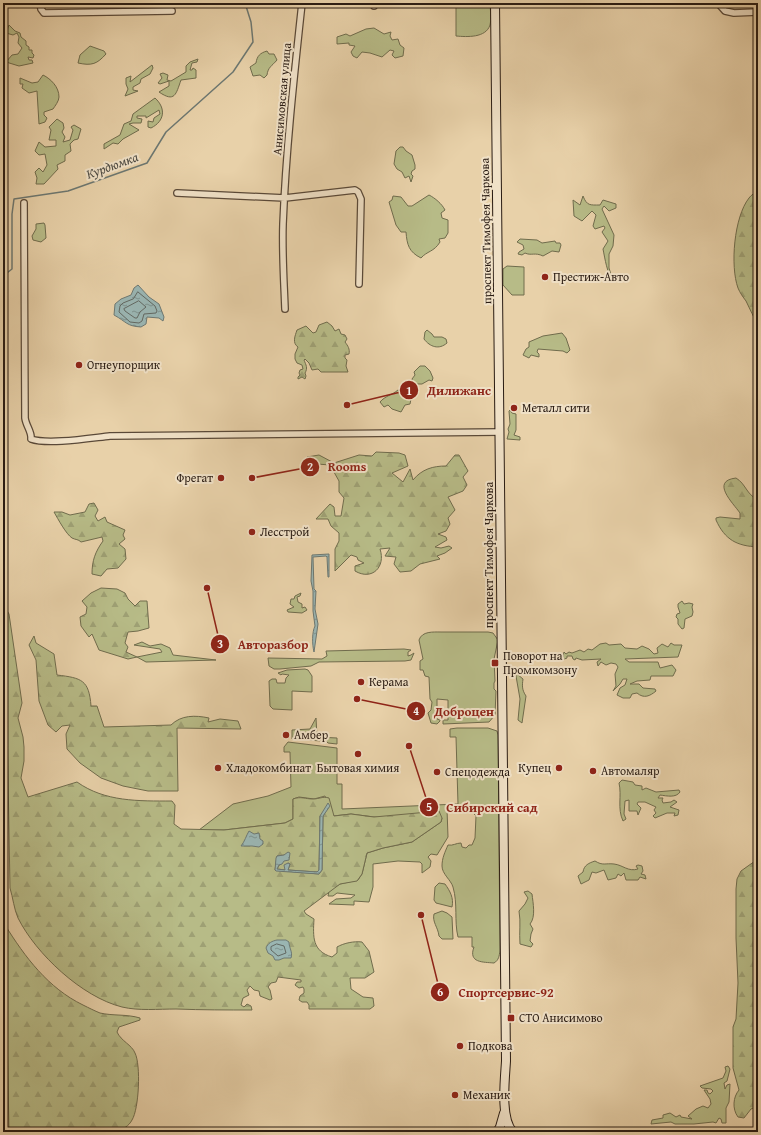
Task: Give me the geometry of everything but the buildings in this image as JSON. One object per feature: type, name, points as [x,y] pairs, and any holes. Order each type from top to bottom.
[{"type":"main road","name":"проспект Тимофея Чаркова","points":[[495,3],[506,1054],[505,1106],[508,1124],[513,1132]]},
{"type":"main road","name":"проспект Тимофея Чаркова","points":[[497,1132],[505,1106]]},
{"type":"street","points":[[40,3],[41,9],[44,12],[172,11]]},
{"type":"street","name":"Анисимовская улица","points":[[285,310],[283,242],[285,198],[289,133],[302,3]]},
{"type":"street","points":[[718,3],[725,11],[734,13],[758,12]]},
{"type":"street","points":[[177,193],[285,198],[312,196],[351,190],[358,192],[361,199],[359,284]]},
{"type":"street","points":[[24,203],[25,418],[26,425],[32,434],[31,439],[53,441],[110,436],[500,432]]},
{"type":"green space","points":[[456,3],[490,3],[491,20],[488,29],[476,36],[456,36]]},
{"type":"green space","points":[[9,25],[15,31],[20,33],[21,37],[26,41],[26,45],[29,47],[29,50],[32,50],[34,55],[33,58],[28,57],[33,63],[19,66],[6,62],[12,55],[18,54],[22,48],[18,43],[19,37],[17,33],[13,35],[6,33]]},
{"type":"green space","points":[[374,28],[384,34],[391,32],[390,36],[392,40],[398,39],[400,45],[404,48],[403,56],[395,58],[392,55],[394,51],[390,50],[382,57],[362,52],[357,58],[353,56],[351,52],[355,46],[349,45],[349,43],[337,44],[337,37],[346,34],[350,36],[366,29]]},
{"type":"green space","points":[[90,46],[104,51],[106,54],[97,62],[91,64],[78,63],[80,55]]},
{"type":"green space","points":[[267,51],[269,54],[274,54],[277,60],[269,68],[267,75],[264,78],[260,75],[253,76],[250,67],[256,63],[259,55]]},
{"type":"green space","points":[[198,59],[197,62],[192,63],[190,70],[193,68],[196,70],[196,78],[181,80],[176,93],[172,97],[168,97],[159,92],[169,86],[169,81],[160,84],[158,83],[162,78],[160,74],[163,73],[168,75],[167,80],[171,81],[186,72],[186,66],[190,62]]},
{"type":"green space","points":[[152,65],[153,68],[150,74],[141,79],[140,83],[133,87],[133,90],[138,91],[125,96],[128,89],[126,78],[131,76],[130,82]]},
{"type":"green space","points":[[43,75],[54,84],[58,90],[59,97],[58,102],[53,109],[44,112],[44,115],[47,118],[45,122],[39,124],[37,91],[29,93],[22,88],[23,84],[20,84],[20,78],[32,83],[38,82]]},
{"type":"green space","points":[[155,98],[159,102],[162,110],[161,118],[156,125],[151,128],[148,127],[148,121],[153,122],[154,118],[160,114],[159,110],[146,118],[146,116],[137,116],[137,118],[142,119],[141,123],[129,124],[139,130],[123,139],[118,144],[113,143],[104,149],[104,144],[120,135],[124,124],[131,121],[133,114]]},
{"type":"green space","points":[[57,119],[63,123],[64,128],[62,132],[65,137],[63,142],[70,140],[73,130],[71,127],[74,125],[81,129],[78,139],[74,140],[70,144],[71,151],[65,155],[65,161],[57,165],[58,169],[44,184],[36,184],[37,178],[35,172],[39,168],[43,172],[47,165],[45,154],[39,155],[35,151],[39,142],[45,147],[56,146],[56,140],[49,140],[51,130],[49,127]]},
{"type":"green space","points":[[400,147],[403,147],[412,155],[415,169],[411,174],[413,176],[411,182],[409,176],[405,178],[402,172],[397,169],[394,164],[396,151]]},
{"type":"green space","points":[[758,190],[758,326],[738,288],[734,267],[734,255],[737,229],[744,206],[749,198]]},
{"type":"green space","points":[[429,195],[438,201],[445,210],[441,213],[442,218],[448,220],[448,233],[445,238],[439,239],[440,242],[435,248],[421,258],[409,248],[406,232],[401,232],[396,225],[389,202],[392,200],[393,196],[401,197],[408,206],[412,206]]},
{"type":"green space","points":[[583,196],[586,202],[591,205],[600,205],[603,200],[616,204],[616,208],[609,211],[604,206],[602,209],[614,235],[613,246],[609,254],[609,268],[613,281],[605,261],[603,249],[608,241],[602,232],[605,228],[604,226],[595,229],[593,226],[596,215],[592,211],[582,221],[574,216],[573,200],[580,205]]},
{"type":"green space","points":[[44,223],[46,238],[41,242],[33,240],[32,236],[36,229],[36,224]]},
{"type":"green space","points":[[520,239],[537,240],[542,243],[555,241],[561,245],[559,252],[552,251],[543,256],[525,253],[522,255],[518,254],[524,249],[523,245],[517,242]]},
{"type":"green space","points":[[507,266],[524,267],[524,295],[512,295],[503,285],[503,269]]},
{"type":"green space","points":[[327,322],[335,331],[339,329],[341,334],[345,335],[347,339],[345,342],[349,354],[345,355],[345,358],[347,360],[346,366],[348,372],[321,372],[318,369],[312,370],[309,363],[305,359],[307,368],[305,379],[302,377],[298,379],[300,370],[303,369],[302,365],[297,363],[295,359],[295,354],[298,347],[295,344],[297,330],[306,326],[313,333],[316,332],[319,325]]},
{"type":"green space","points":[[427,330],[434,337],[442,337],[446,339],[447,343],[438,347],[432,346],[424,339],[425,332]]},
{"type":"green space","points":[[562,333],[566,338],[570,350],[567,353],[563,351],[538,349],[537,352],[539,357],[531,355],[529,358],[523,355],[529,347],[529,342],[543,336]]},
{"type":"green space","points":[[420,366],[425,366],[430,371],[433,378],[432,381],[429,380],[422,384],[413,384],[412,379],[415,375],[414,372]]},
{"type":"green space","points":[[404,383],[407,383],[406,386],[409,388],[409,391],[404,394],[405,398],[411,399],[410,404],[405,405],[401,412],[392,409],[388,405],[384,407],[380,402],[398,390],[401,391]]},
{"type":"green space","points":[[510,410],[512,413],[516,414],[516,430],[514,435],[520,437],[520,440],[507,439],[510,424]]},
{"type":"green space","points":[[376,452],[399,453],[405,455],[408,466],[392,473],[403,482],[410,469],[413,480],[420,473],[428,469],[446,466],[455,455],[459,455],[468,471],[463,477],[467,485],[463,491],[448,497],[455,510],[448,518],[450,524],[446,531],[438,534],[446,537],[447,540],[435,547],[441,548],[449,546],[452,548],[437,556],[440,559],[420,564],[411,571],[400,572],[394,564],[396,557],[385,556],[390,548],[380,549],[381,561],[379,567],[372,573],[361,574],[355,571],[355,566],[364,563],[358,560],[357,557],[351,555],[335,571],[335,549],[339,541],[339,533],[331,526],[328,519],[316,519],[330,504],[334,507],[335,516],[341,516],[344,498],[339,492],[339,481],[330,465],[317,464],[307,457],[319,455],[334,463],[359,455],[372,456]]},
{"type":"green space","points":[[736,478],[754,498],[758,500],[758,547],[732,541],[723,533],[716,520],[716,518],[720,517],[740,519],[740,513],[724,488],[725,483],[728,480]]},
{"type":"green space","points":[[94,503],[98,510],[95,516],[98,521],[105,517],[107,522],[125,530],[123,535],[125,539],[119,544],[125,549],[126,559],[118,568],[107,569],[101,576],[92,574],[93,561],[103,541],[102,537],[81,542],[72,538],[65,530],[54,512],[62,512],[70,515],[85,512],[89,504]]},
{"type":"green space","points":[[101,588],[117,589],[125,593],[128,599],[135,606],[140,601],[147,601],[149,628],[128,632],[125,643],[128,647],[126,652],[137,657],[128,659],[99,650],[92,634],[89,637],[81,626],[80,617],[86,614],[87,607],[82,601],[91,593]]},
{"type":"green space","points":[[301,593],[300,596],[297,597],[298,602],[302,604],[302,608],[305,607],[307,610],[302,613],[288,612],[287,610],[294,607],[290,604],[291,599],[294,599],[295,596]]},
{"type":"green space","points":[[682,601],[684,604],[693,604],[693,612],[692,616],[685,619],[684,628],[682,629],[678,624],[678,619],[676,617],[677,614],[680,613],[678,604]]},
{"type":"green space","points":[[5,607],[9,614],[22,703],[18,718],[24,747],[24,761],[21,778],[28,797],[77,782],[88,789],[111,797],[147,801],[172,801],[175,805],[174,824],[181,829],[224,830],[285,823],[293,819],[293,799],[298,798],[329,798],[334,816],[351,814],[374,817],[439,811],[442,818],[441,822],[412,842],[367,853],[362,874],[357,881],[340,884],[304,911],[314,919],[315,942],[317,947],[325,954],[332,957],[337,953],[337,947],[346,943],[356,942],[362,942],[369,951],[374,972],[365,978],[350,978],[351,989],[363,997],[373,998],[374,1006],[370,1009],[309,1009],[307,1002],[302,1002],[299,1000],[300,996],[304,993],[304,989],[303,987],[299,988],[295,985],[297,982],[301,982],[301,980],[278,977],[276,982],[271,983],[268,987],[272,999],[270,1000],[260,996],[259,991],[254,990],[250,986],[247,990],[249,995],[243,998],[241,1005],[244,1007],[247,1004],[251,1006],[252,1010],[142,1009],[122,1007],[107,1002],[76,984],[36,946],[18,918],[10,888]],"holes":[[[329,806],[323,816],[322,870],[319,874],[275,870],[277,856],[285,855],[277,869],[285,870],[288,863],[290,864],[288,870],[317,872],[319,870],[320,816]]]},
{"type":"green space","points":[[431,632],[493,633],[498,640],[494,659],[494,689],[496,691],[495,715],[489,722],[443,724],[443,720],[448,720],[448,700],[437,699],[437,719],[440,721],[437,724],[431,723],[428,713],[431,710],[432,702],[430,699],[429,677],[425,676],[423,670],[420,670],[420,661],[423,659],[419,640],[420,637]]},
{"type":"green space","points":[[34,636],[36,643],[54,654],[57,675],[73,677],[83,682],[90,697],[91,706],[97,706],[104,727],[171,725],[179,719],[199,716],[209,718],[208,722],[220,719],[238,721],[241,729],[177,728],[178,791],[148,791],[123,786],[101,778],[80,763],[67,749],[66,734],[70,725],[62,726],[56,732],[48,725],[39,701],[36,660],[29,645]]},
{"type":"green space","points":[[142,642],[150,646],[161,644],[170,648],[173,655],[216,660],[146,662],[137,657],[162,652],[160,649],[134,645]]},
{"type":"green space","points":[[606,643],[609,645],[621,644],[625,648],[637,649],[642,646],[649,649],[654,654],[658,653],[657,648],[662,644],[668,647],[671,643],[674,645],[682,645],[678,657],[625,659],[629,662],[658,662],[660,668],[672,665],[676,670],[673,676],[651,676],[650,680],[637,681],[630,684],[639,684],[643,688],[655,689],[656,691],[651,694],[642,696],[637,693],[632,694],[630,698],[623,698],[617,695],[620,688],[625,685],[627,679],[623,679],[613,691],[616,686],[615,674],[618,667],[616,664],[611,663],[606,665],[601,662],[598,666],[597,662],[601,659],[582,660],[576,658],[575,660],[572,656],[567,656],[567,658],[562,660],[564,652],[566,654],[580,650],[584,652],[588,649],[592,650],[600,644]]},
{"type":"green space","points":[[411,650],[408,652],[408,656],[414,653],[411,660],[319,662],[311,666],[274,669],[269,666],[268,658],[322,659],[327,656],[326,651]]},
{"type":"green space","points":[[287,670],[308,670],[312,676],[312,692],[292,691],[292,710],[273,709],[270,706],[269,681],[276,679],[277,683],[285,683],[286,678],[289,675],[281,675],[278,673]]},
{"type":"green space","points":[[517,674],[523,679],[522,684],[526,696],[522,723],[518,720],[520,699],[516,676]]},
{"type":"green space","points":[[316,718],[317,737],[337,738],[337,744],[328,743],[324,739],[322,741],[292,739],[292,730],[310,729]]},
{"type":"green space","points":[[488,728],[497,731],[498,735],[500,951],[498,959],[494,963],[481,962],[475,959],[473,956],[474,947],[472,947],[472,937],[458,937],[453,887],[442,869],[443,858],[448,845],[461,843],[462,847],[466,848],[469,845],[472,845],[475,838],[476,816],[469,810],[460,808],[447,809],[448,837],[437,855],[431,854],[428,857],[431,861],[430,867],[422,873],[422,864],[420,862],[398,861],[373,864],[373,887],[369,902],[354,901],[354,905],[329,904],[336,899],[351,898],[355,895],[337,893],[333,896],[328,896],[329,891],[340,884],[358,880],[362,874],[367,853],[412,842],[441,822],[442,818],[374,817],[351,814],[333,816],[325,796],[314,799],[299,797],[293,799],[293,819],[285,823],[224,830],[199,830],[233,804],[268,796],[291,787],[290,752],[284,752],[284,747],[288,742],[337,748],[337,784],[342,784],[342,809],[458,804],[456,737],[450,737],[450,729]]},
{"type":"green space","points":[[622,780],[633,782],[635,785],[642,786],[642,790],[646,788],[656,792],[679,790],[680,792],[676,795],[660,795],[658,798],[663,798],[663,803],[674,800],[677,802],[670,807],[679,810],[678,815],[674,816],[675,813],[667,813],[655,818],[653,816],[656,813],[654,810],[656,807],[645,802],[638,802],[637,804],[641,808],[638,815],[637,811],[629,811],[629,800],[625,801],[624,814],[626,819],[623,821],[620,811],[619,783]]},
{"type":"green space","points":[[595,861],[602,864],[617,865],[631,870],[638,869],[636,866],[638,865],[642,866],[643,871],[641,874],[645,875],[646,879],[640,877],[638,880],[626,880],[624,873],[621,876],[618,874],[616,878],[608,880],[604,870],[596,873],[592,872],[589,880],[581,884],[578,876],[583,872],[587,865]]},
{"type":"green space","points":[[755,861],[758,861],[758,1106],[751,1109],[744,1118],[738,1117],[734,1107],[735,1096],[739,1090],[733,1068],[733,1027],[736,1019],[738,983],[736,889],[737,879],[741,871]]},
{"type":"green space","points":[[439,883],[445,884],[448,889],[452,898],[452,907],[436,903],[434,900],[435,887]]},
{"type":"green space","points":[[528,891],[532,894],[534,910],[533,918],[530,924],[533,929],[530,941],[533,944],[531,947],[520,944],[519,911],[528,898],[524,892]]},
{"type":"green space","points":[[442,911],[452,917],[453,939],[442,939],[439,936],[434,922],[434,914]]},
{"type":"green space","points":[[5,925],[38,971],[70,998],[100,1013],[140,1018],[140,1020],[119,1027],[117,1032],[121,1038],[134,1050],[137,1059],[139,1077],[138,1097],[134,1114],[132,1120],[124,1128],[118,1131],[9,1132]]},
{"type":"green space","points":[[728,1066],[730,1069],[727,1081],[724,1083],[725,1089],[727,1085],[730,1084],[729,1102],[726,1108],[726,1123],[722,1123],[721,1119],[719,1118],[716,1123],[675,1124],[671,1122],[651,1124],[652,1120],[663,1118],[663,1115],[670,1113],[676,1117],[680,1115],[681,1117],[692,1119],[688,1116],[696,1109],[703,1106],[708,1108],[711,1104],[710,1099],[704,1090],[707,1090],[710,1094],[713,1091],[700,1086],[723,1078],[726,1071],[725,1067]]},
{"type":"water","points":[[138,285],[149,297],[159,304],[164,317],[163,321],[159,318],[147,317],[146,324],[141,327],[129,325],[114,315],[115,304],[121,299],[131,295],[134,288]]},
{"type":"water","points":[[329,554],[329,577],[327,557],[313,557],[314,589],[316,591],[315,609],[318,624],[314,652],[313,631],[315,626],[311,581],[312,555]]},
{"type":"water","points":[[328,803],[330,806],[323,816],[322,870],[319,874],[276,871],[277,856],[284,855],[288,852],[290,853],[289,860],[284,861],[277,869],[285,870],[284,865],[288,863],[290,864],[288,870],[317,872],[319,870],[320,816]]},
{"type":"water","points":[[249,831],[254,834],[259,833],[263,844],[259,847],[241,846]]},
{"type":"water","points":[[277,940],[286,940],[289,942],[292,954],[291,958],[275,960],[273,956],[268,953],[266,948],[268,945]]},
{"type":"waterway","name":"Курдюмка","points":[[3,276],[12,269],[12,214],[14,199],[68,191],[147,163],[166,132],[233,72],[253,42],[251,22],[245,3]]},
{"type":"place","name":"Престиж-Авто","points":[[545,277]]},
{"type":"place","name":"Огнеупорщик","points":[[79,365]]},
{"type":"place","name":"Дилижанс","points":[[347,405]]},
{"type":"place","name":"Металл сити","points":[[514,408]]},
{"type":"place","name":"Фрегат","points":[[221,478]]},
{"type":"place","name":"Rooms","points":[[252,478]]},
{"type":"place","name":"Лесстрой","points":[[252,532]]},
{"type":"place","name":"Авторазбор","points":[[207,588]]},
{"type":"place","name":"Поворот на Промкомзону","points":[[495,663]]},
{"type":"place","name":"Керама","points":[[361,682]]},
{"type":"place","name":"Доброцен","points":[[357,699]]},
{"type":"place","name":"Амбер","points":[[286,735]]},
{"type":"place","name":"Сибирский сад","points":[[409,746]]},
{"type":"place","name":"Бытовая химия","points":[[358,754]]},
{"type":"place","name":"Хладокомбинат","points":[[218,768]]},
{"type":"place","name":"Купец","points":[[559,768]]},
{"type":"place","name":"Автомаляр","points":[[593,771]]},
{"type":"place","name":"Спецодежда","points":[[437,772]]},
{"type":"place","name":"Спортсервис-92","points":[[421,915]]},
{"type":"place","name":"СТО Анисимово","points":[[511,1018]]},
{"type":"place","name":"Подкова","points":[[460,1046]]},
{"type":"place","name":"Механик","points":[[455,1095]]}]
